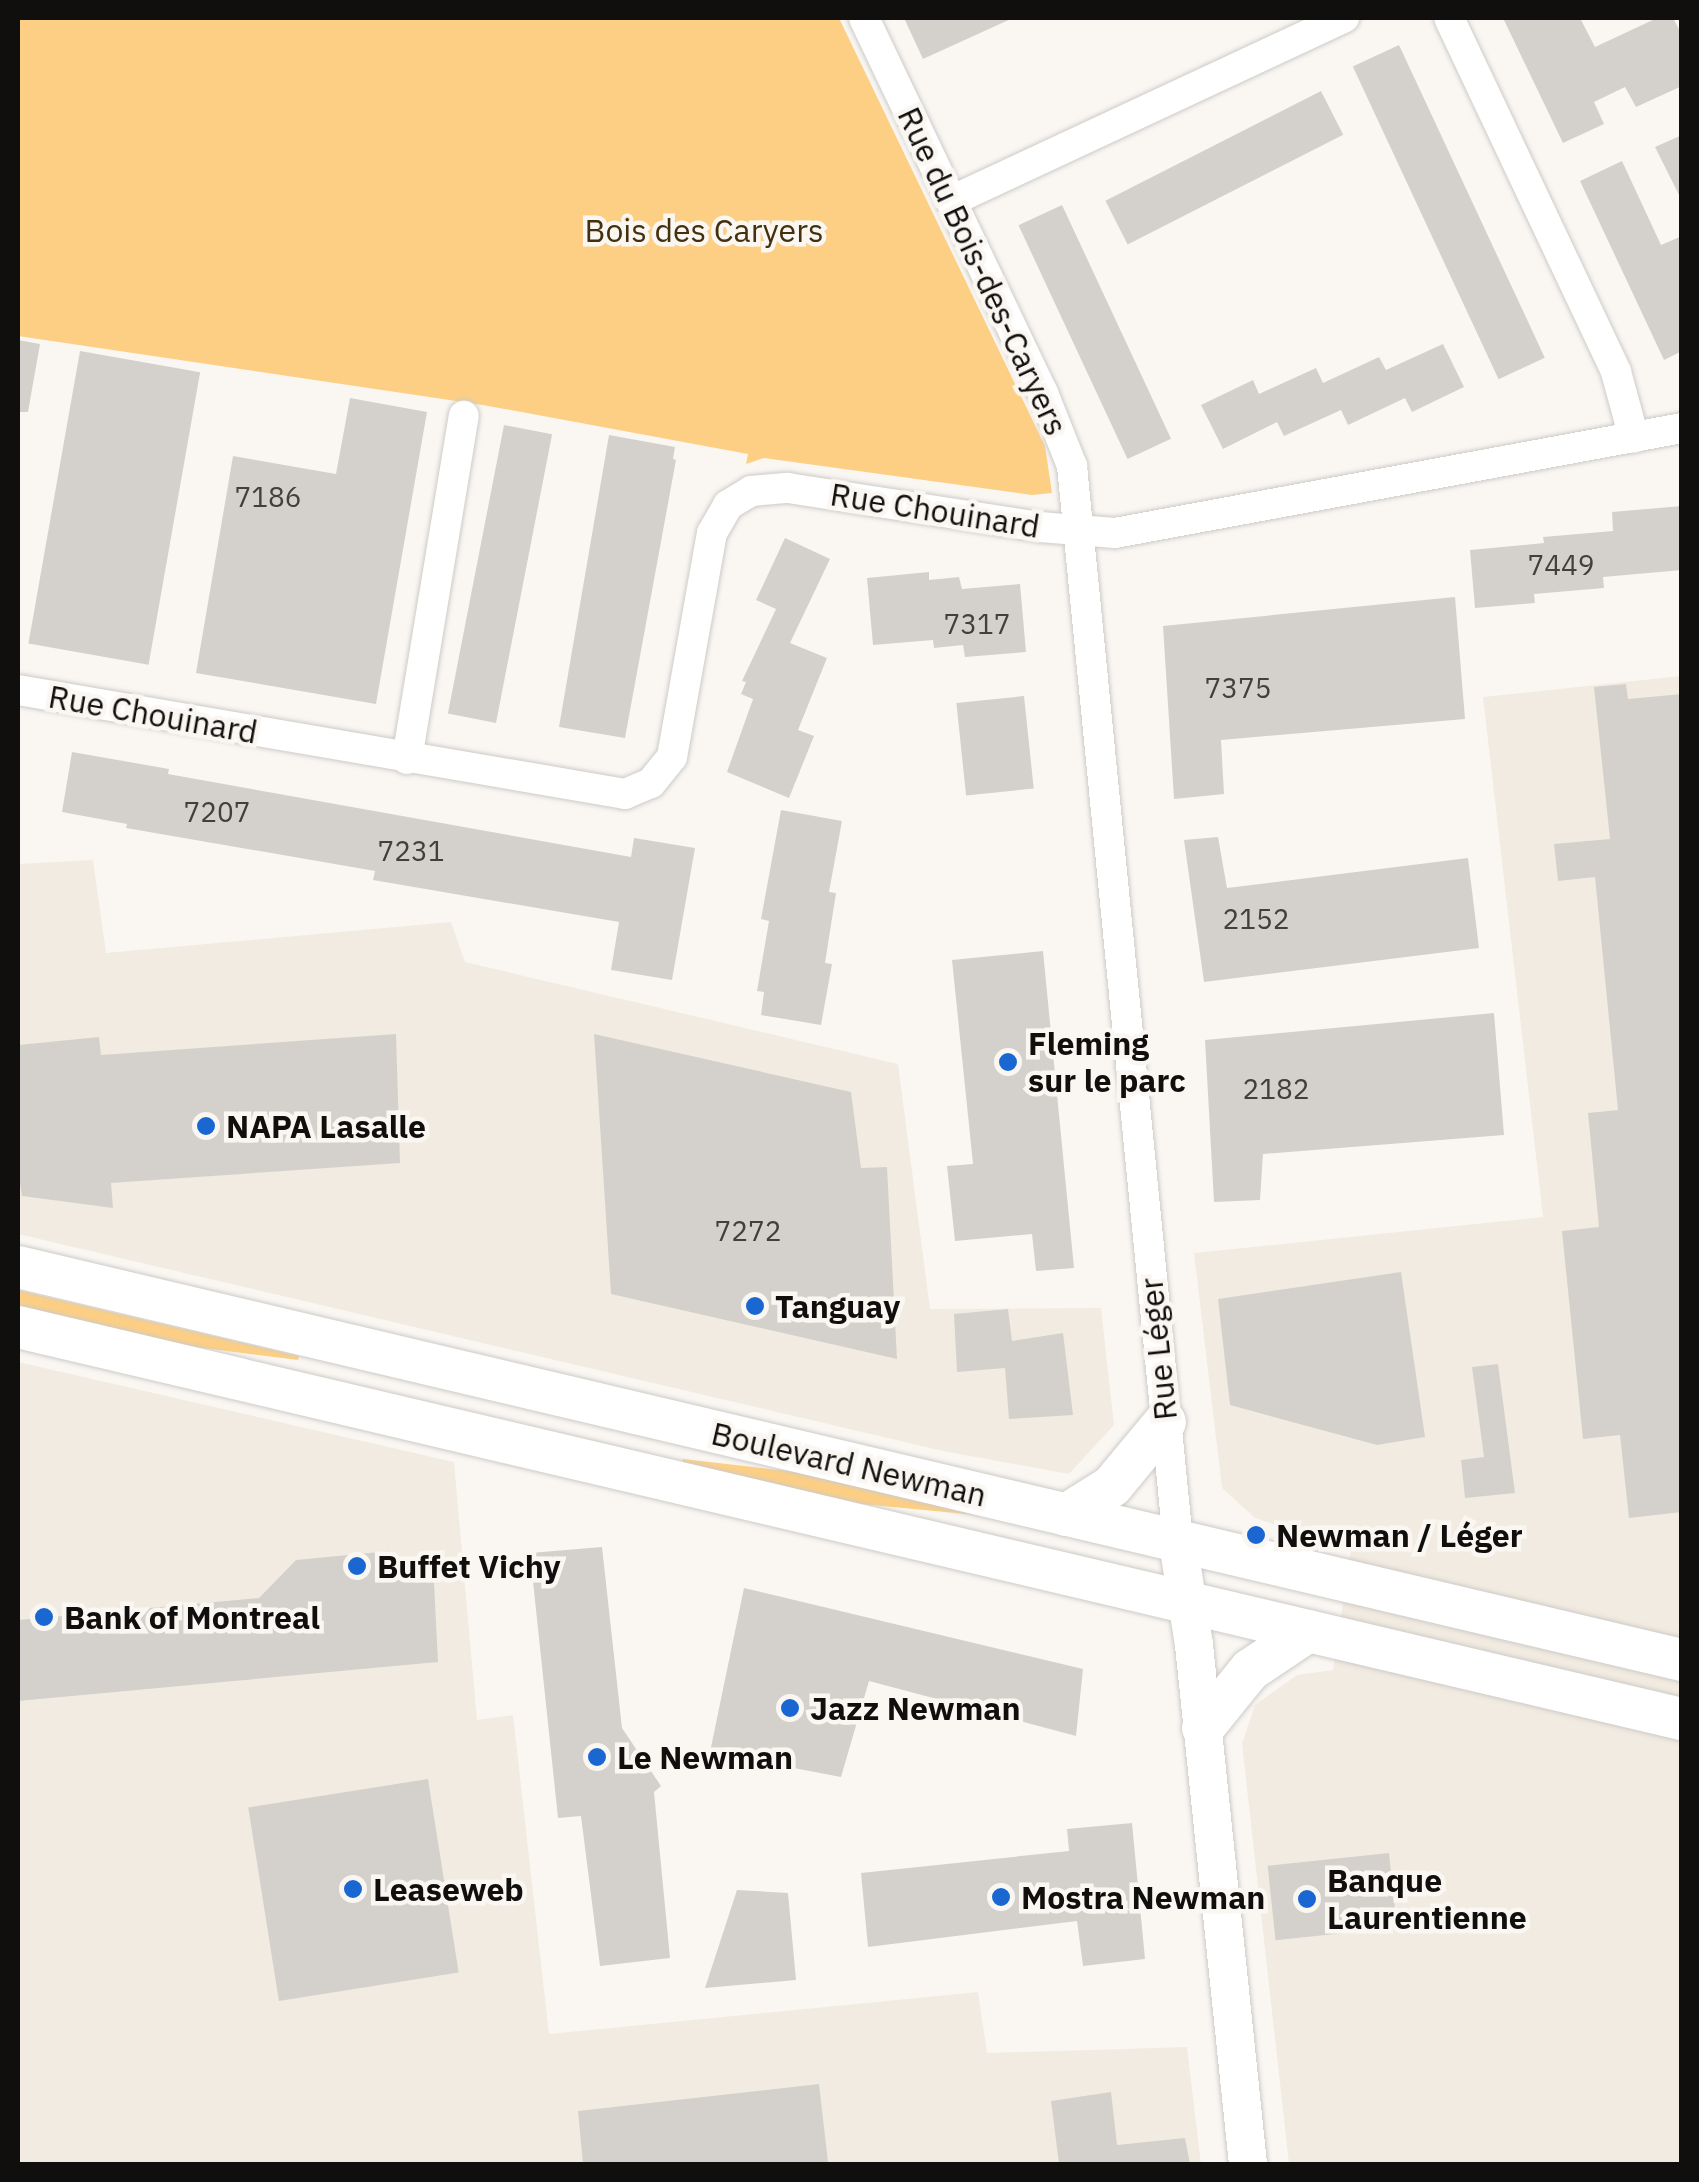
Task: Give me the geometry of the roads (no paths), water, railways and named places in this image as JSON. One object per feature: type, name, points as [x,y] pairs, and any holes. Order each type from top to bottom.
[{"type":"main road","name":"Boulevard Newman","points":[[18,1267],[1682,1660]]},
{"type":"main road","name":"Boulevard Newman","points":[[18,1327],[1682,1719]]},
{"type":"main road","points":[[1066,1515],[1112,1486],[1164,1422]]},
{"type":"main road","points":[[1203,1728],[1250,1670],[1308,1631]]},
{"type":"street","name":"Rue du Bois-des-Caryers","points":[[864,18],[1066,448],[1074,478],[1078,532]]},
{"type":"street","points":[[951,202],[1344,18]]},
{"type":"street","points":[[1449,18],[1616,372],[1634,438]]},
{"type":"street","points":[[406,759],[464,416]]},
{"type":"street","name":"Rue Chouinard","points":[[18,690],[618,794],[651,783],[666,768],[675,746],[712,532],[728,505],[751,490],[788,488],[1078,532],[1124,532],[1682,428]]},
{"type":"street","name":"Rue Léger","points":[[1078,532],[1164,1422],[1203,1728],[1248,2164]]},
{"type":"place","name":"Fleming sur le parc","points":[[1008,1062]]},
{"type":"place","name":"NAPA Lasalle","points":[[206,1126]]},
{"type":"place","name":"Tanguay","points":[[755,1306]]},
{"type":"place","name":"Newman / Léger","points":[[1256,1535]]},
{"type":"place","name":"Buffet Vichy","points":[[357,1566]]},
{"type":"place","name":"Bank of Montreal","points":[[44,1617]]},
{"type":"place","name":"Jazz Newman","points":[[790,1708]]},
{"type":"place","name":"Le Newman","points":[[597,1757]]},
{"type":"place","name":"Leaseweb","points":[[353,1889]]},
{"type":"place","name":"Mostra Newman","points":[[1001,1897]]},
{"type":"place","name":"Banque Laurentienne","points":[[1307,1899]]},
{"type":"park label","name":"Bois des Caryers","points":[[704,230]]}]
